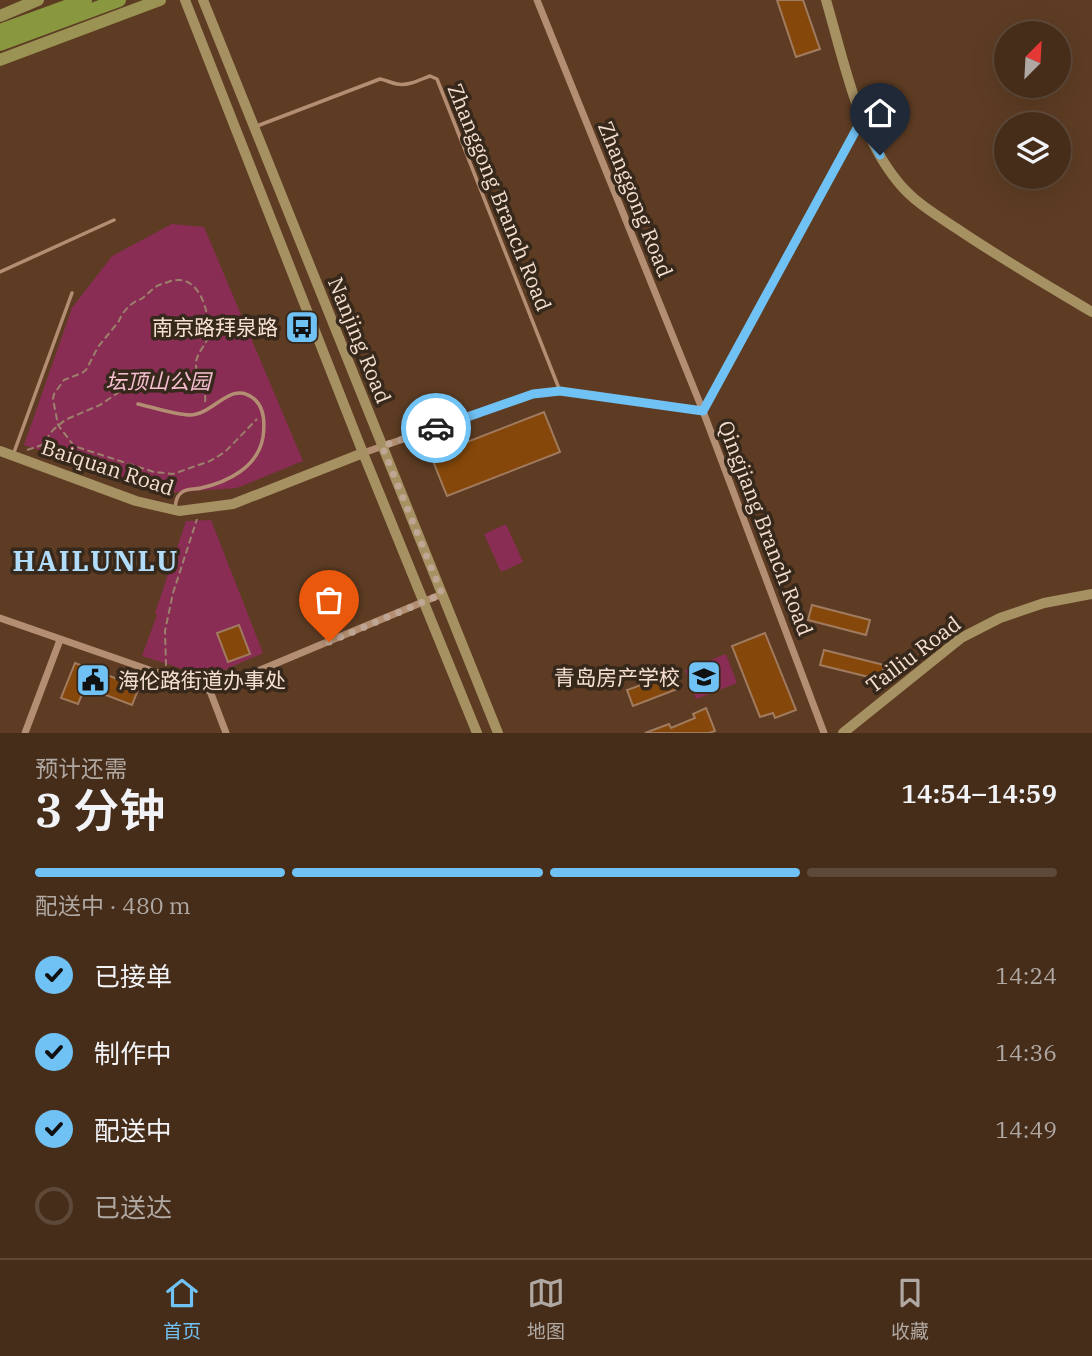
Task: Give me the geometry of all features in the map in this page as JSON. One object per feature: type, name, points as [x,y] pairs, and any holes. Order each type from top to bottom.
[{"type":"highway","points":[[0,31],[85,0]]},
{"type":"highway","points":[[0,44],[119,0]]},
{"type":"main road","points":[[0,16],[38,0]]},
{"type":"main road","points":[[0,60],[160,0]]},
{"type":"main road","name":"Nanjing Road","points":[[185,0],[363,453],[477,733]]},
{"type":"main road","name":"Nanjing Road","points":[[203,0],[498,733]]},
{"type":"main road","points":[[827,0],[862,119],[898,183],[916,200],[981,245],[1092,312]]},
{"type":"main road","name":"Baiquan Road","points":[[0,451],[136,502],[179,511],[233,504],[363,453]]},
{"type":"main road","name":"Tailiu Road","points":[[843,733],[961,638],[1000,618],[1033,607],[1092,594]]},
{"type":"street","name":"Zhanggong Road","points":[[537,0],[703,411]]},
{"type":"street","name":"Qingjiang Branch Road","points":[[824,733],[703,411],[862,119]]},
{"type":"street","points":[[363,453],[533,394],[560,391],[703,411]]},
{"type":"street","points":[[0,618],[210,691],[442,594]]},
{"type":"street","points":[[25,733],[60,640]]},
{"type":"street","points":[[210,691],[226,733]]},
{"type":"lane","name":"Zhanggong Branch Road","points":[[254,127],[380,79],[407,85],[430,76],[437,79],[560,391]]},
{"type":"lane","points":[[0,272],[114,220]]},
{"type":"lane","points":[[13,456],[72,293]]},
{"type":"lane","points":[[138,404],[190,415],[241,392],[258,401],[263,413],[262,441],[253,461],[226,480],[185,490],[177,497],[175,510]]},
{"type":"path","points":[[200,412],[206,400],[196,370],[196,361],[209,332],[202,296],[187,281],[173,280],[155,286],[144,298],[134,302],[98,347],[86,370],[64,380],[53,399],[58,425],[74,446],[154,472],[173,474],[210,461],[225,452],[263,413]]},
{"type":"path","points":[[13,456],[42,444],[65,420],[100,405],[122,390]]},
{"type":"path","points":[[166,676],[165,631],[173,593],[201,508]]},
{"type":"green space","name":"坛顶山公园","points":[[172,224],[204,227],[303,461],[237,488],[165,493],[24,445],[72,308],[112,256]]},
{"type":"green space","points":[[211,520],[263,653],[215,674],[199,674],[142,656],[186,521]]},
{"type":"green space","points":[[506,524],[523,562],[501,572],[484,534]]},
{"type":"green space","points":[[726,654],[737,683],[696,699],[685,670]]},
{"type":"building","points":[[777,0],[803,0],[820,49],[796,57]]},
{"type":"building","points":[[544,412],[560,452],[447,496],[431,456]]},
{"type":"building","points":[[812,605],[870,620],[866,635],[808,620]]},
{"type":"building","points":[[239,625],[250,654],[228,662],[217,633]]},
{"type":"building","points":[[765,633],[796,710],[775,718],[773,713],[760,717],[732,646]]},
{"type":"building","points":[[824,650],[884,665],[881,680],[820,665]]},
{"type":"building","points":[[75,663],[139,687],[132,705],[85,687],[78,704],[61,698]]},
{"type":"building","points":[[674,673],[680,688],[633,706],[627,690]]},
{"type":"building","points":[[706,708],[715,731],[645,733],[669,724],[671,728],[695,718],[693,714]]},
{"type":"way so far","points":[[329,642],[442,594],[382,446],[436,428]]},
{"type":"place","name":"南京路拜泉路","points":[[302,327]]},
{"type":"place","name":"青岛房产学校","points":[[704,677]]},
{"type":"place","name":"海伦路街道办事处","points":[[93,680]]},
{"type":"district","name":"HAILUNLU","points":[[96,560]]},
{"type":"route","points":[[436,428],[533,394],[560,391],[703,411],[862,119],[880,155]]}]
